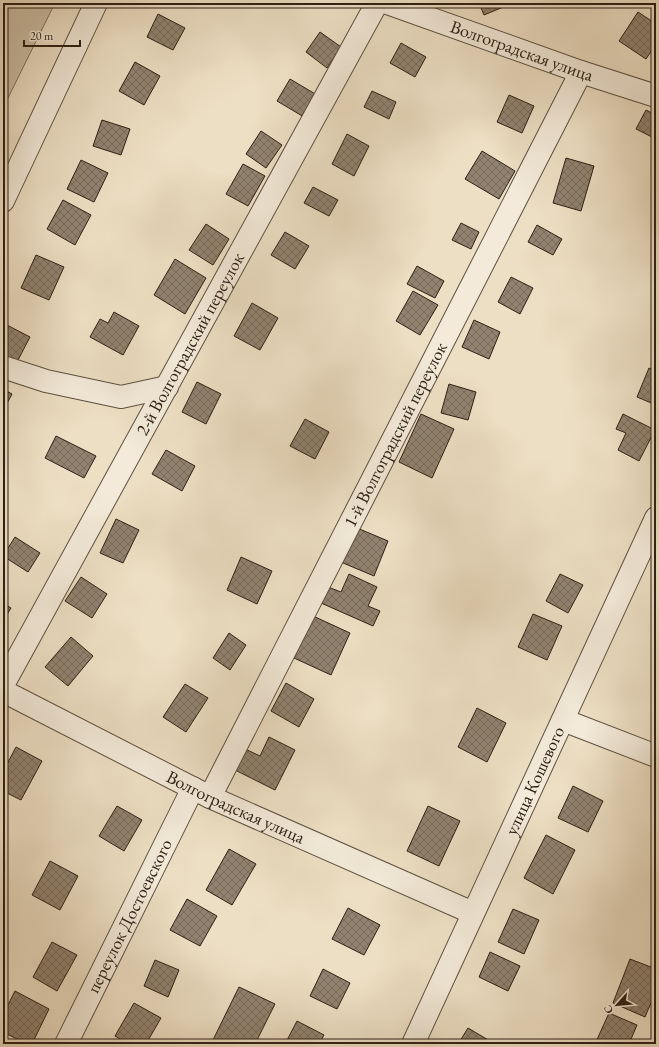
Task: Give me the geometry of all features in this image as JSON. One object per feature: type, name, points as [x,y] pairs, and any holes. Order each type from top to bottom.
[{"type":"street","points":[[3,201],[96,3]]},
{"type":"street","name":"2-й Волгоградский переулок","points":[[3,685],[377,3]]},
{"type":"street","name":"Волгоградская улица","points":[[387,3],[581,72],[656,96]]},
{"type":"street","name":"1-й Волгоградский переулок","points":[[201,792],[581,72]]},
{"type":"street","points":[[3,367],[46,381],[121,397],[167,387]]},
{"type":"street","name":"улица Кошевого","points":[[413,1044],[472,913],[656,518]]},
{"type":"street","name":"Волгоградская улица","points":[[3,691],[201,792],[472,913]]},
{"type":"street","points":[[563,720],[656,756]]},
{"type":"street","name":"переулок Достоевского","points":[[66,1044],[201,792]]},
{"type":"shaded area","points":[[3,3],[55,3],[3,108]]},
{"type":"building","points":[[479,3],[513,3],[484,15]]},
{"type":"building","points":[[638,12],[656,24],[656,44],[646,59],[619,41]]},
{"type":"building","points":[[158,14],[185,28],[173,50],[147,37]]},
{"type":"building","points":[[320,32],[341,47],[327,68],[306,52]]},
{"type":"building","points":[[401,43],[426,57],[415,77],[390,63]]},
{"type":"building","points":[[135,62],[160,76],[144,105],[119,91]]},
{"type":"building","points":[[290,79],[317,95],[304,117],[277,101]]},
{"type":"building","points":[[372,91],[396,102],[389,119],[364,107]]},
{"type":"building","points":[[509,95],[534,106],[522,133],[497,122]]},
{"type":"building","points":[[646,110],[656,115],[656,139],[636,129]]},
{"type":"building","points":[[102,120],[130,129],[121,155],[93,146]]},
{"type":"building","points":[[261,131],[282,145],[266,168],[246,154]]},
{"type":"building","points":[[347,134],[369,146],[354,176],[332,164]]},
{"type":"building","points":[[482,151],[515,171],[499,199],[465,179]]},
{"type":"building","points":[[566,158],[594,166],[581,211],[553,203]]},
{"type":"building","points":[[81,160],[108,173],[94,202],[67,189]]},
{"type":"building","points":[[243,164],[265,176],[248,206],[226,194]]},
{"type":"building","points":[[313,187],[338,200],[329,216],[304,203]]},
{"type":"building","points":[[63,200],[91,215],[75,245],[47,229]]},
{"type":"building","points":[[461,223],[479,232],[471,249],[452,240]]},
{"type":"building","points":[[206,224],[229,239],[213,265],[189,250]]},
{"type":"building","points":[[537,225],[562,239],[553,255],[528,242]]},
{"type":"building","points":[[285,232],[309,246],[295,269],[271,255]]},
{"type":"building","points":[[36,255],[64,267],[49,300],[21,288]]},
{"type":"building","points":[[175,259],[206,278],[185,314],[154,295]]},
{"type":"building","points":[[417,266],[444,281],[435,298],[407,284]]},
{"type":"building","points":[[511,277],[533,288],[520,314],[498,302]]},
{"type":"building","points":[[413,291],[438,305],[420,335],[396,321]]},
{"type":"building","points":[[252,303],[278,318],[260,350],[234,336]]},
{"type":"building","points":[[114,312],[139,326],[123,355],[90,337],[100,319],[108,323]]},
{"type":"building","points":[[474,320],[500,332],[489,359],[462,347]]},
{"type":"building","points":[[3,323],[30,337],[17,362],[3,355]]},
{"type":"building","points":[[649,368],[656,371],[656,405],[637,397]]},
{"type":"building","points":[[197,382],[221,394],[206,424],[182,412]]},
{"type":"building","points":[[449,384],[476,392],[468,420],[441,413]]},
{"type":"building","points":[[3,389],[12,394],[3,411]]},
{"type":"building","points":[[421,414],[454,429],[432,478],[399,462]]},
{"type":"building","points":[[623,414],[655,430],[639,461],[618,450],[626,433],[616,429]]},
{"type":"building","points":[[305,419],[329,432],[315,459],[290,446]]},
{"type":"building","points":[[56,436],[96,456],[84,478],[45,458]]},
{"type":"building","points":[[166,450],[195,466],[182,491],[152,474]]},
{"type":"building","points":[[116,519],[139,530],[123,563],[100,553]]},
{"type":"building","points":[[350,525],[388,541],[374,576],[336,560]]},
{"type":"building","points":[[15,537],[40,553],[28,572],[3,556]]},
{"type":"building","points":[[241,557],[272,571],[257,604],[227,590]]},
{"type":"building","points":[[349,574],[377,587],[368,606],[380,611],[373,626],[321,603],[328,587],[341,592]]},
{"type":"building","points":[[560,574],[583,585],[568,613],[546,601]]},
{"type":"building","points":[[81,577],[107,594],[92,618],[65,601]]},
{"type":"building","points":[[3,603],[11,608],[3,621]]},
{"type":"building","points":[[533,614],[562,626],[547,660],[518,647]]},
{"type":"building","points":[[313,616],[350,633],[331,675],[294,658]]},
{"type":"building","points":[[229,633],[246,645],[230,670],[213,658]]},
{"type":"building","points":[[71,637],[93,656],[68,686],[45,667]]},
{"type":"building","points":[[286,683],[314,699],[299,727],[271,711]]},
{"type":"building","points":[[185,684],[208,698],[186,732],[163,717]]},
{"type":"building","points":[[477,708],[506,723],[487,762],[458,747]]},
{"type":"building","points":[[269,737],[295,750],[275,790],[233,769],[243,748],[260,756]]},
{"type":"building","points":[[16,747],[42,761],[21,800],[3,791],[3,772]]},
{"type":"building","points":[[573,786],[603,801],[588,832],[558,818]]},
{"type":"building","points":[[117,806],[142,820],[124,851],[99,836]]},
{"type":"building","points":[[428,806],[460,821],[439,866],[407,851]]},
{"type":"building","points":[[546,835],[575,850],[553,894],[524,878]]},
{"type":"building","points":[[229,849],[256,864],[232,905],[206,890]]},
{"type":"building","points":[[50,861],[78,876],[60,910],[32,895]]},
{"type":"building","points":[[187,899],[217,916],[200,946],[170,930]]},
{"type":"building","points":[[348,908],[380,925],[364,955],[332,939]]},
{"type":"building","points":[[513,909],[539,920],[524,954],[498,942]]},
{"type":"building","points":[[52,942],[77,955],[57,991],[33,977]]},
{"type":"building","points":[[490,952],[520,966],[508,991],[479,977]]},
{"type":"building","points":[[630,959],[656,969],[656,991],[645,1017],[613,1003]]},
{"type":"building","points":[[155,960],[179,970],[168,997],[144,986]]},
{"type":"building","points":[[323,969],[350,983],[337,1009],[310,996]]},
{"type":"building","points":[[239,987],[275,1004],[255,1044],[211,1044]]},
{"type":"building","points":[[15,991],[49,1009],[32,1044],[27,1044],[3,1032],[3,1015]]},
{"type":"building","points":[[134,1003],[161,1018],[146,1044],[129,1044],[115,1036]]},
{"type":"building","points":[[609,1013],[637,1025],[629,1044],[595,1044]]},
{"type":"building","points":[[297,1021],[324,1035],[319,1044],[285,1044]]},
{"type":"building","points":[[468,1028],[495,1044],[458,1044]]}]
